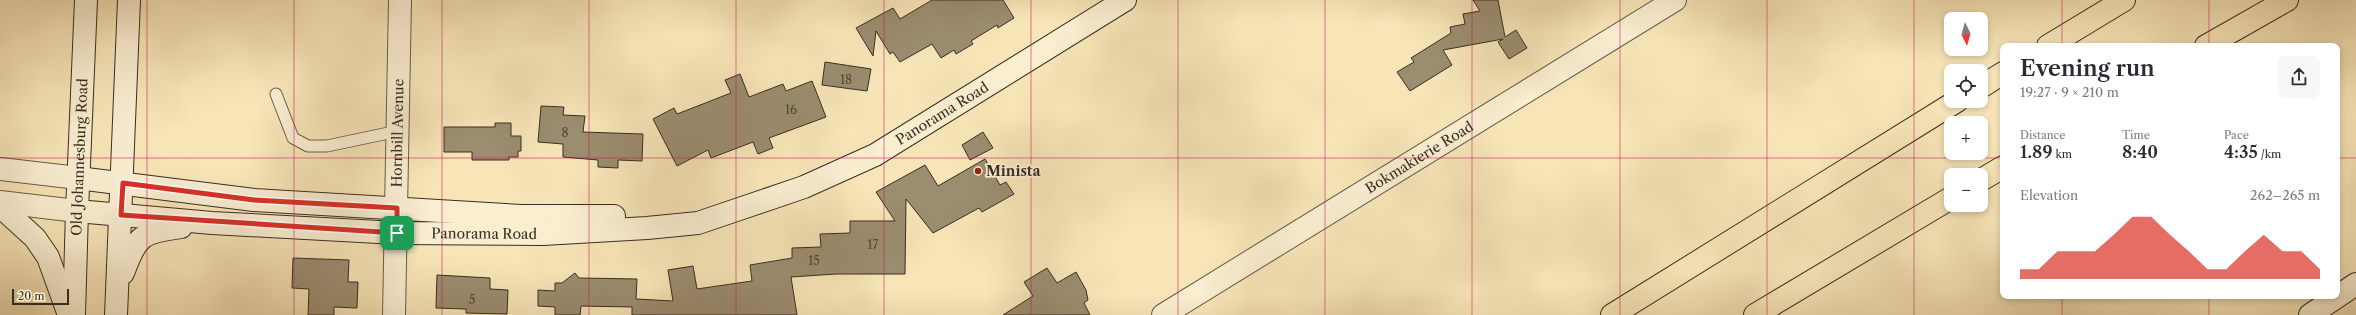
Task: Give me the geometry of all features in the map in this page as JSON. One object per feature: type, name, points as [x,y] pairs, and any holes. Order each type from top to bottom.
[{"type":"highway","points":[[2053,43],[2124,0]]},
{"type":"highway","points":[[2211,43],[2287,0]]},
{"type":"highway","points":[[1988,83],[2000,75]]},
{"type":"highway","points":[[1612,315],[1946,108]]},
{"type":"highway","points":[[1988,176],[2000,169]]},
{"type":"highway","points":[[1755,315],[1944,202]]},
{"type":"street","name":"Old Johannesburg Road","points":[[74,315],[76,211],[86,0]]},
{"type":"street","points":[[116,315],[123,183],[129,0]]},
{"type":"street","name":"Hornbill Avenue","points":[[394,315],[397,233],[400,0]]},
{"type":"street","name":"Panorama Road","points":[[0,202],[76,211],[212,223],[397,233],[543,234],[647,228],[698,223],[804,187],[875,155],[1125,0]]},
{"type":"street","name":"Bokmakierie Road","points":[[1163,315],[1675,0]]},
{"type":"street","name":"Panorama Road","points":[[0,169],[254,200],[521,216],[644,216],[748,206]]},
{"type":"street","points":[[0,206],[35,238],[48,257],[69,315]]},
{"type":"street","points":[[117,288],[134,245],[143,237],[157,230],[212,223]]},
{"type":"street","points":[[2340,295],[2356,284]]},
{"type":"street","points":[[2310,315],[2334,299]]},
{"type":"lane","points":[[276,94],[293,138],[308,146],[327,146],[398,131]]},
{"type":"building","points":[[932,0],[1003,0],[1014,18],[998,28],[997,25],[971,41],[973,44],[956,54],[954,50],[941,58],[932,44],[900,62],[893,52],[890,54],[876,31],[873,56],[856,28],[893,8],[900,19]]},
{"type":"building","points":[[1473,0],[1498,0],[1505,37],[1516,30],[1527,48],[1509,59],[1498,42],[1503,39],[1443,50],[1452,65],[1410,91],[1397,72],[1414,62],[1411,58],[1451,33],[1450,27],[1465,24],[1463,14],[1480,11]]},
{"type":"building","points":[[825,62],[871,69],[867,91],[822,85]]},
{"type":"building","points":[[740,74],[749,97],[783,84],[786,91],[812,81],[826,117],[769,138],[773,148],[758,154],[753,142],[711,158],[708,150],[677,166],[653,119],[674,108],[677,114],[731,93],[725,80]]},
{"type":"building","points":[[541,106],[564,107],[563,115],[585,116],[583,132],[643,134],[642,161],[618,160],[618,168],[598,167],[598,160],[563,157],[563,144],[538,142]]},
{"type":"building","points":[[495,123],[511,123],[511,136],[521,136],[521,151],[518,151],[518,157],[509,157],[509,160],[472,160],[472,152],[444,152],[444,127],[495,127]]},
{"type":"building","points":[[983,132],[993,148],[970,160],[962,145]]},
{"type":"building","points":[[985,159],[1000,185],[1006,182],[1014,194],[982,212],[979,208],[933,233],[906,199],[905,274],[836,274],[791,277],[797,315],[632,315],[632,307],[581,306],[580,315],[555,315],[555,307],[538,306],[538,290],[555,291],[555,283],[562,283],[575,273],[579,278],[637,279],[636,299],[673,301],[668,270],[693,266],[697,289],[752,281],[750,265],[792,258],[792,248],[821,247],[820,234],[850,233],[850,221],[895,221],[876,192],[925,165],[938,186]]},
{"type":"building","points":[[293,258],[349,260],[348,282],[358,282],[357,308],[334,307],[334,315],[308,315],[309,289],[292,288]]},
{"type":"building","points":[[1047,268],[1057,283],[1076,272],[1086,290],[1088,300],[1084,303],[1090,315],[1003,315],[1033,296],[1024,282]]},
{"type":"building","points":[[437,275],[490,278],[490,289],[508,290],[507,314],[466,313],[466,309],[436,308]]},
{"type":"place","name":"Minista","points":[[978,171]]},
{"type":"route","points":[[123,183],[254,200],[397,208],[397,233],[212,223],[121,215],[123,183]]}]
